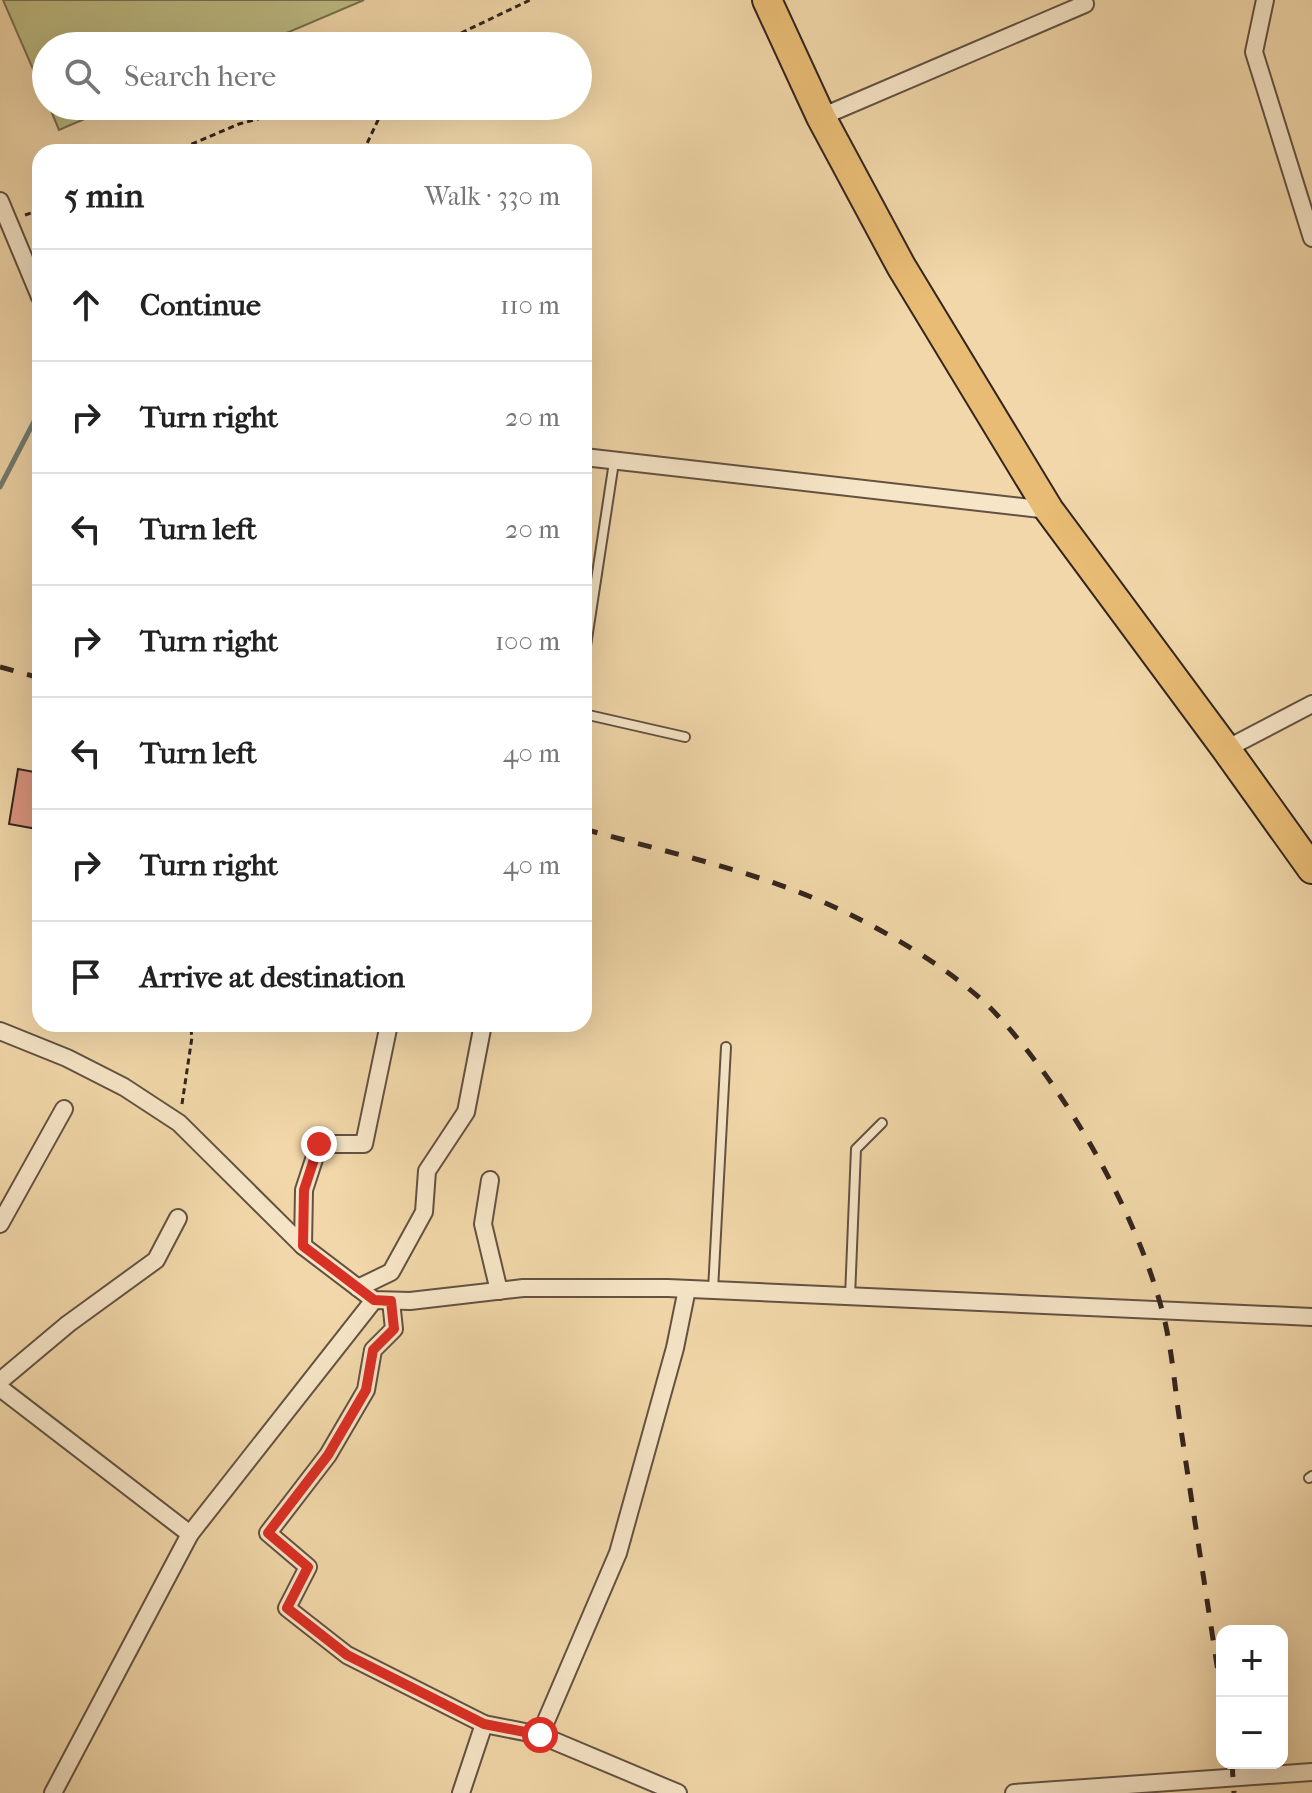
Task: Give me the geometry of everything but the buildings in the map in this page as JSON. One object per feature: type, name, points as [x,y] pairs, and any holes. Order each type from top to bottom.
[{"type":"highway","points":[[767,0],[821,117],[901,266],[1049,510],[1312,869]]},
{"type":"street","points":[[1265,0],[1254,52],[1312,238]]},
{"type":"street","points":[[821,117],[1085,4]]},
{"type":"street","points":[[0,201],[32,278]]},
{"type":"street","points":[[592,458],[1049,510]]},
{"type":"street","points":[[1226,749],[1312,704]]},
{"type":"street","points":[[0,1031],[67,1058],[124,1087],[179,1123],[303,1246],[358,1288],[383,1301],[410,1301],[523,1288],[687,1289],[1312,1317]]},
{"type":"street","points":[[303,1246],[304,1190],[319,1144],[364,1144],[387,1032]]},
{"type":"street","points":[[358,1288],[391,1272],[424,1212],[427,1171],[466,1112],[481,1032]]},
{"type":"street","points":[[0,1224],[64,1109]]},
{"type":"street","points":[[490,1180],[483,1224],[499,1291]]},
{"type":"street","points":[[0,1381],[68,1324],[156,1260],[178,1218]]},
{"type":"street","points":[[540,1735],[618,1553],[675,1348],[687,1289]]},
{"type":"street","points":[[53,1793],[190,1534],[383,1301]]},
{"type":"street","points":[[383,1301],[394,1329],[373,1350],[366,1390],[328,1455],[268,1533],[308,1567],[287,1608],[347,1655],[484,1724],[540,1735],[678,1793]]},
{"type":"street","points":[[0,1388],[190,1534]]},
{"type":"street","points":[[461,1793],[484,1724]]},
{"type":"street","points":[[1014,1793],[1312,1772]]},
{"type":"lane","points":[[592,606],[614,462]]},
{"type":"lane","points":[[592,716],[685,737]]},
{"type":"lane","points":[[713,1290],[726,1047]]},
{"type":"lane","points":[[850,1298],[856,1149],[882,1123]]},
{"type":"path","points":[[463,32],[530,0]]},
{"type":"path","points":[[192,144],[254,120]]},
{"type":"path","points":[[367,144],[378,120]]},
{"type":"path","points":[[179,1123],[191,1032]]},
{"type":"shaded area","points":[[3,0],[364,0],[289,32],[32,32],[32,67]]},
{"type":"shaded area","points":[[55,120],[82,120],[59,130]]},
{"type":"waterway","points":[[0,487],[32,425]]},
{"type":"railway","points":[[0,667],[32,676]]},
{"type":"railway","points":[[592,831],[785,887],[867,923],[908,946],[967,987],[998,1016],[1049,1080],[1096,1154],[1117,1194],[1135,1233],[1162,1310],[1222,1697]]},
{"type":"railway","points":[[1232,1769],[1234,1793]]},
{"type":"route","points":[[319,1144],[304,1190],[303,1246],[374,1300],[391,1301],[394,1329],[373,1350],[366,1390],[328,1455],[268,1533],[308,1567],[287,1608],[347,1655],[484,1724],[540,1735]]}]
